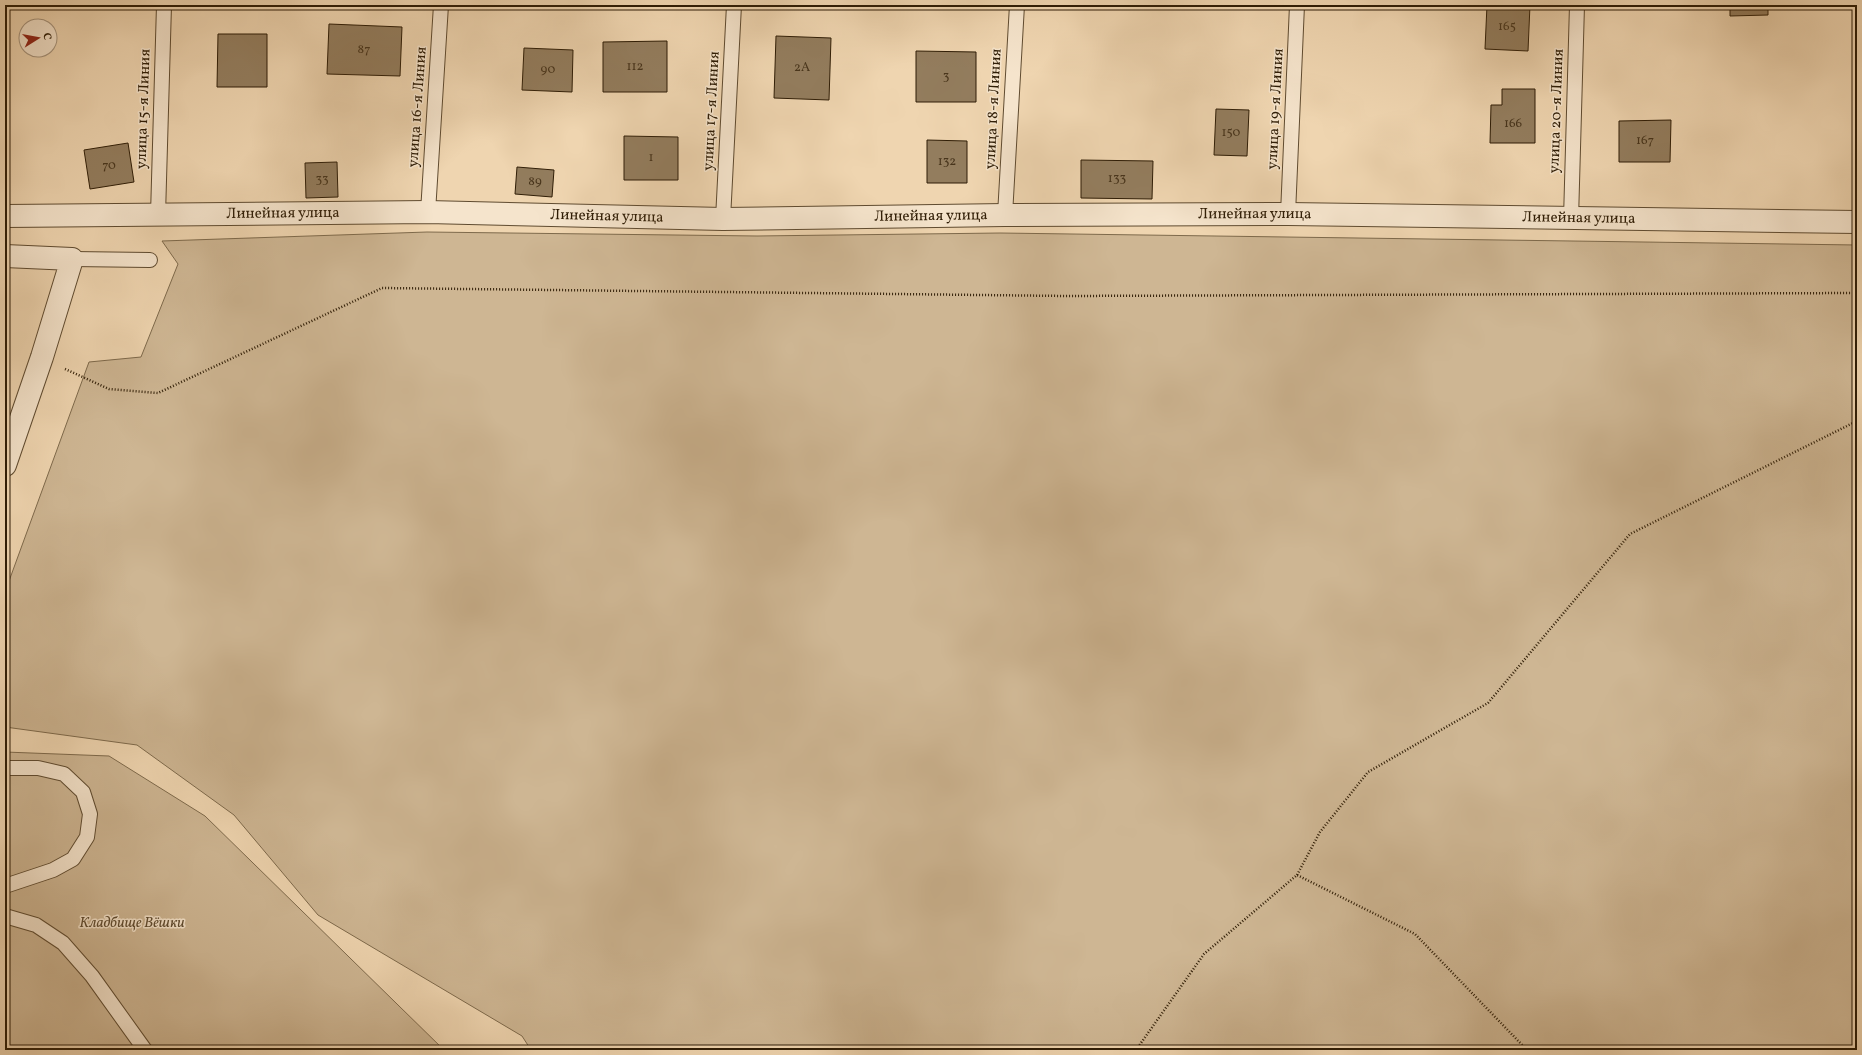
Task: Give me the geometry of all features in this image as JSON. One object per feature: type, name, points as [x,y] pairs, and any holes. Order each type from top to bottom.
[{"type":"street","name":"Линейная улица","points":[[5,216],[428,212],[723,219],[1005,215],[1288,214],[1857,222]]},
{"type":"street","points":[[5,256],[72,259],[42,357],[5,465]]},
{"type":"lane","name":"улица 15-я Линия","points":[[158,215],[164,5]]},
{"type":"lane","name":"улица 16-я Линия","points":[[428,212],[441,5]]},
{"type":"lane","name":"улица 17-я Линия","points":[[723,219],[734,5]]},
{"type":"lane","name":"улица 18-я Линия","points":[[1005,215],[1017,5]]},
{"type":"lane","name":"улица 19-я Линия","points":[[1288,214],[1297,5]]},
{"type":"lane","name":"улица 20-я Линия","points":[[1571,219],[1577,5]]},
{"type":"lane","points":[[72,259],[150,260]]},
{"type":"lane","points":[[5,768],[38,768],[64,774],[84,792],[90,814],[87,837],[73,859],[53,870],[5,886]]},
{"type":"lane","points":[[5,916],[36,925],[63,943],[92,976],[145,1050]]},
{"type":"path","points":[[42,357],[109,389],[158,393],[382,288],[1066,296],[1857,294]]},
{"type":"path","points":[[1136,1050],[1204,954],[1297,875],[1320,832],[1368,772],[1488,703],[1630,534],[1857,421]]},
{"type":"path","points":[[1297,875],[1415,934],[1527,1050]]},
{"type":"green space","points":[[427,232],[757,236],[1000,233],[1857,245],[1857,1050],[531,1050],[522,1036],[318,915],[234,815],[137,745],[5,727],[5,592],[89,362],[141,357],[178,264],[162,241]]},
{"type":"green space","name":"Кладбище Вёшки","points":[[5,752],[109,756],[205,816],[444,1050],[5,1050]]},
{"type":"building","points":[[660,5],[699,5],[699,7],[660,7]]},
{"type":"building","points":[[1192,5],[1247,5],[1247,9],[1192,9]]},
{"type":"building","points":[[1487,5],[1530,5],[1528,51],[1485,49]]},
{"type":"building","points":[[1606,5],[1672,5],[1672,9],[1606,8]]},
{"type":"building","points":[[1730,5],[1768,5],[1768,15],[1730,16]]},
{"type":"building","points":[[329,24],[402,27],[400,76],[327,74]]},
{"type":"building","points":[[218,34],[267,34],[267,87],[217,87]]},
{"type":"building","points":[[776,36],[831,38],[829,100],[774,98]]},
{"type":"building","points":[[667,41],[667,92],[603,92],[603,42]]},
{"type":"building","points":[[524,48],[573,50],[572,92],[522,90]]},
{"type":"building","points":[[916,51],[976,52],[976,102],[916,102]]},
{"type":"building","points":[[1502,89],[1535,89],[1535,143],[1490,143],[1491,105],[1502,105]]},
{"type":"building","points":[[1216,109],[1249,110],[1247,156],[1214,155]]},
{"type":"building","points":[[1671,120],[1670,162],[1619,162],[1619,121]]},
{"type":"building","points":[[624,136],[678,137],[678,180],[624,180]]},
{"type":"building","points":[[927,140],[967,141],[967,183],[927,183]]},
{"type":"building","points":[[128,143],[134,182],[90,189],[84,150]]},
{"type":"building","points":[[1081,160],[1153,161],[1152,199],[1081,198]]},
{"type":"building","points":[[337,162],[338,197],[306,198],[305,163]]},
{"type":"building","points":[[517,167],[554,170],[552,197],[515,194]]}]
